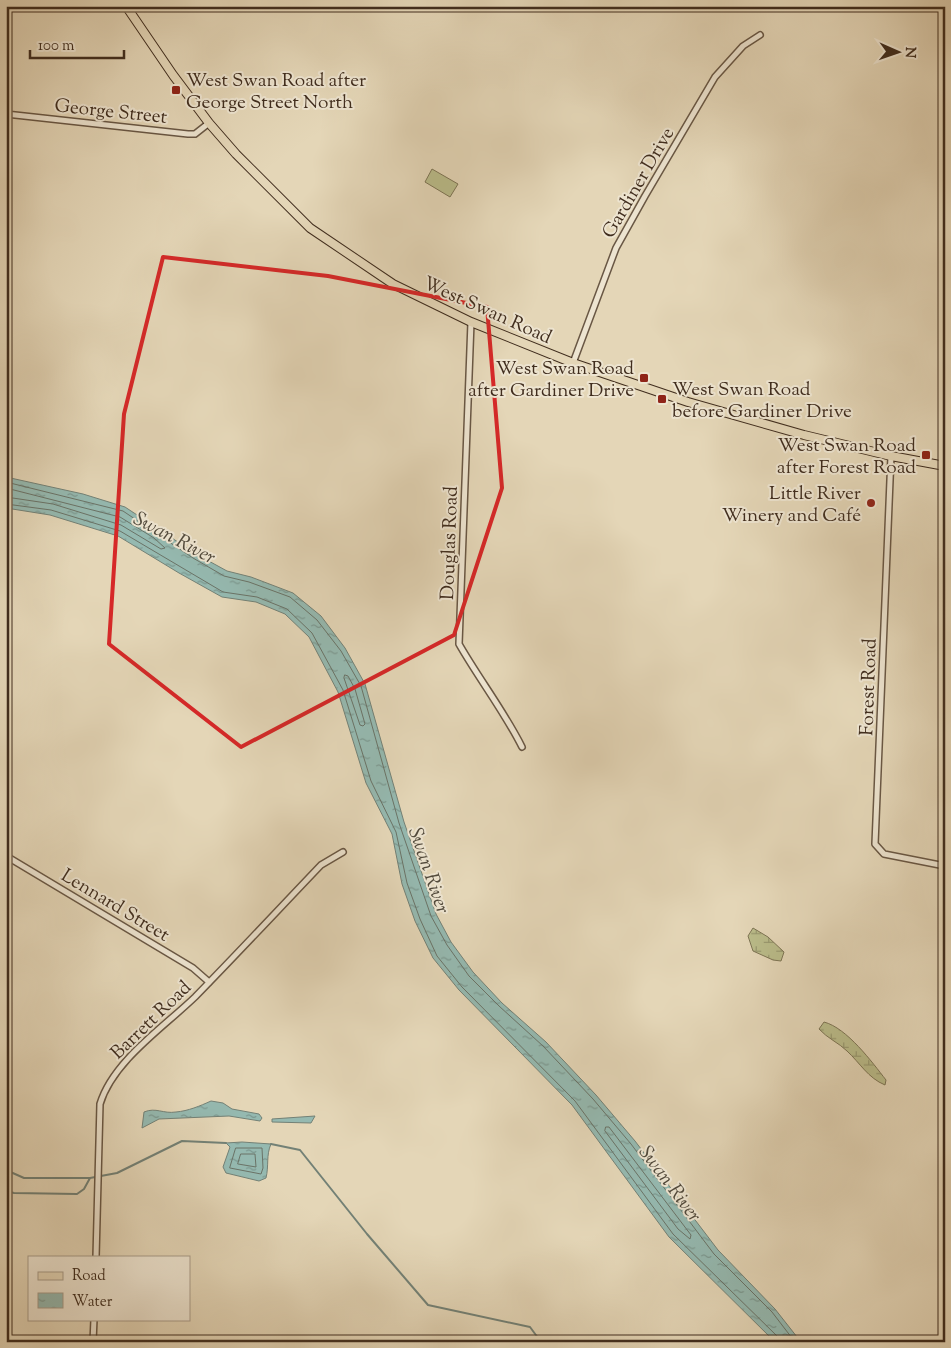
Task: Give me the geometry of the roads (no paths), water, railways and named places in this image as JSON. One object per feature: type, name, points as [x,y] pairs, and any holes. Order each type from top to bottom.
[{"type":"main road","name":"West Swan Road","points":[[126,6],[209,123],[236,154],[310,228],[393,284],[471,322],[573,363],[697,405],[891,456],[945,466]]},
{"type":"street","name":"Gardiner Drive","points":[[573,363],[616,248],[645,196],[715,77],[743,46],[760,35]]},
{"type":"street","name":"George Street","points":[[6,114],[188,134],[195,134],[209,123]]},
{"type":"street","name":"Douglas Road","points":[[471,322],[459,644],[473,670],[507,717],[522,748]]},
{"type":"street","name":"Forest Road","points":[[891,456],[875,844],[884,854],[945,866]]},
{"type":"street","name":"Barrett Road","points":[[96,1256],[100,1104],[105,1088],[121,1067],[209,982],[321,865],[341,853]]},
{"type":"street","name":"Lennard Street","points":[[6,856],[192,968],[209,982]]},
{"type":"street","points":[[93,1342],[94,1320]]},
{"type":"water","points":[[6,477],[83,494],[125,507],[196,554],[227,571],[251,577],[293,593],[321,616],[345,648],[365,684],[404,822],[436,914],[451,942],[473,972],[502,1003],[546,1042],[596,1095],[635,1141],[718,1250],[775,1309],[801,1342],[775,1342],[669,1237],[572,1105],[459,990],[433,958],[415,921],[402,884],[392,834],[366,783],[338,692],[309,637],[285,614],[256,602],[222,597],[118,536],[50,515],[6,508]]},
{"type":"water","points":[[211,1101],[223,1103],[232,1109],[259,1114],[262,1118],[260,1121],[229,1116],[159,1119],[142,1128],[144,1112],[152,1110],[180,1111]]},
{"type":"water","points":[[315,1116],[311,1123],[272,1122],[272,1119]]},
{"type":"water","points":[[226,1143],[271,1144],[266,1178],[259,1181],[226,1173],[223,1167],[230,1147]]},
{"type":"waterway","points":[[107,6],[111,10],[123,10]]},
{"type":"waterway","points":[[140,11],[154,11],[181,6]]},
{"type":"waterway","points":[[6,1170],[24,1178],[90,1178],[117,1173],[182,1141],[226,1143]]},
{"type":"waterway","points":[[271,1144],[300,1150],[367,1234],[428,1305],[530,1327],[541,1342]]},
{"type":"waterway","points":[[6,1191],[14,1193],[77,1194],[84,1189],[90,1178]]},
{"type":"place","name":"West Swan Road after George Street North","points":[[176,90]]},
{"type":"place","name":"West Swan Road after Gardiner Drive","points":[[644,378]]},
{"type":"place","name":"West Swan Road before Gardiner Drive","points":[[662,399]]},
{"type":"place","name":"West Swan Road after Forest Road","points":[[926,455]]},
{"type":"place","name":"Little River Winery and Café","points":[[871,503]]},
{"type":"water label","name":"Swan River","points":[[175,537]]},
{"type":"water label","name":"Swan River","points":[[430,870]]},
{"type":"water label","name":"Swan River","points":[[671,1183]]}]
